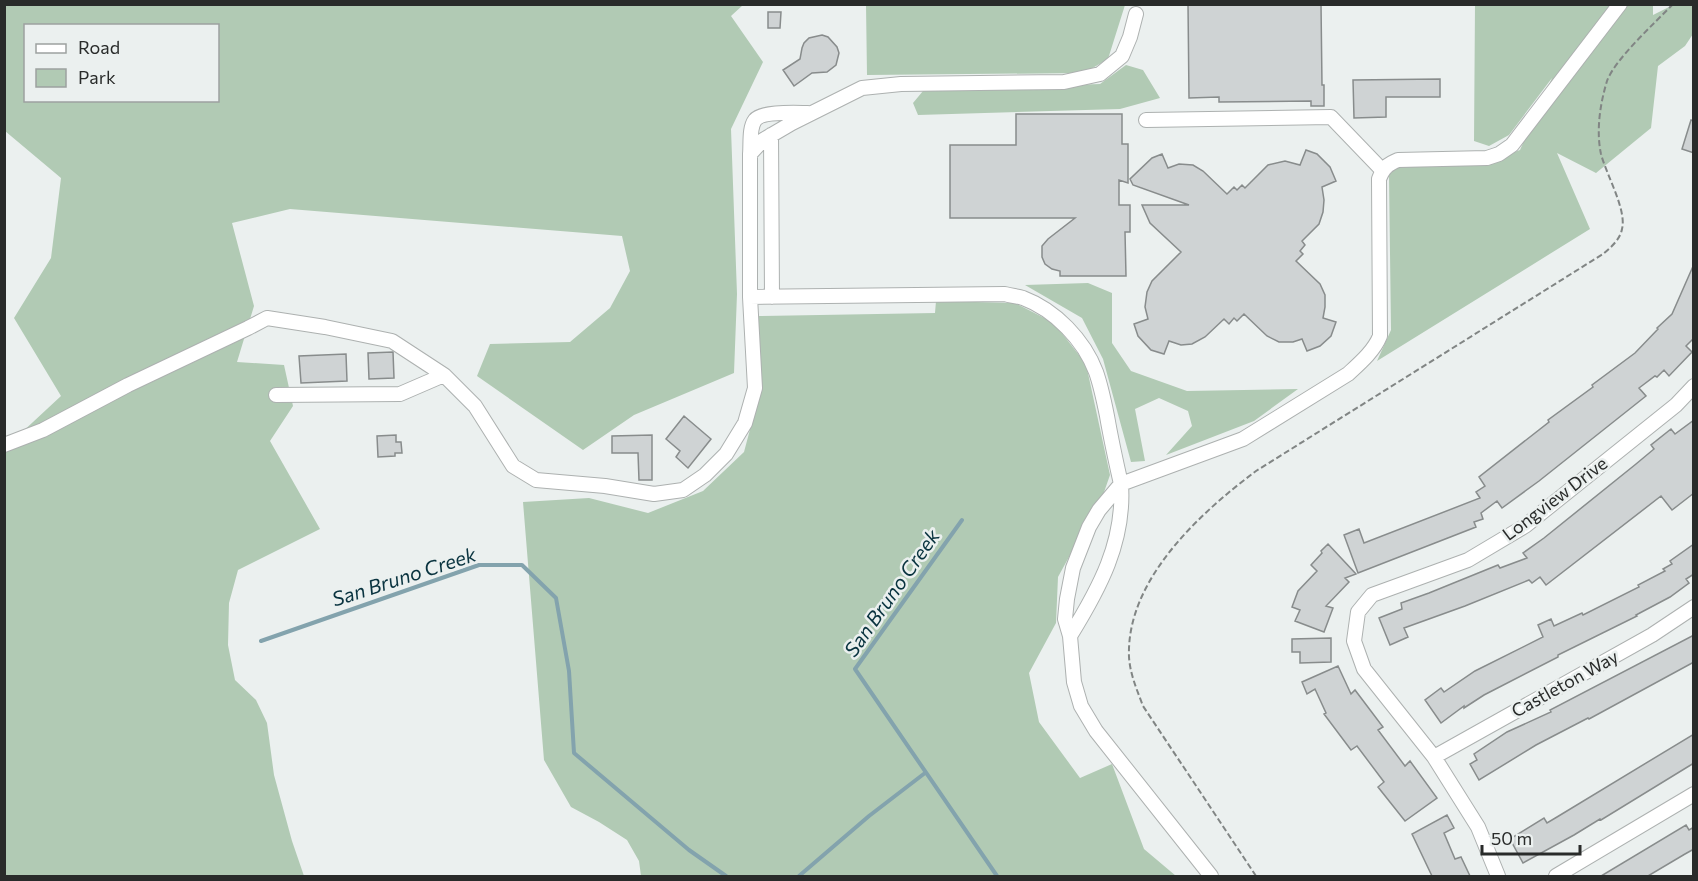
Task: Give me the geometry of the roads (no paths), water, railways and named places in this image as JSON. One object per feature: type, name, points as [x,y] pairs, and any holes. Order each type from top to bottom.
[{"type":"street","points":[[1211,876],[1096,731],[1081,706],[1074,682],[1070,636],[1065,619],[1073,568],[1089,527],[1099,510],[1121,484],[1250,436],[1348,374],[1377,345],[1380,336],[1379,179],[1382,170],[1398,160],[1487,158],[1512,146],[1620,4]]},
{"type":"street","points":[[750,154],[771,135],[862,88],[901,84],[1064,82],[1100,74],[1122,56],[1136,14]]},
{"type":"street","points":[[4,445],[43,430],[128,385],[267,318],[392,341],[444,375],[475,406],[513,466],[536,480],[605,486],[654,494],[683,490],[705,475],[726,454],[745,423],[755,388],[750,297],[750,154],[755,120],[772,114],[810,113]]},
{"type":"street","points":[[1146,120],[1330,117],[1382,170]]},
{"type":"street","points":[[771,135],[772,297]]},
{"type":"street","points":[[750,297],[1005,294],[1022,298],[1039,306],[1072,333],[1095,370],[1102,392],[1122,499],[1119,534],[1095,594],[1070,636]]},
{"type":"street","points":[[276,395],[400,394],[444,375]]},
{"type":"street","name":"Longview Drive","points":[[1498,876],[1478,827],[1434,757],[1364,669],[1354,641],[1358,612],[1372,595],[1468,560],[1525,526],[1676,405],[1694,386]]},
{"type":"street","name":"Castleton Way","points":[[1434,757],[1652,635],[1694,607]]},
{"type":"street","points":[[1556,876],[1694,794]]},
{"type":"waterway","name":"San Bruno Creek","points":[[962,520],[855,669],[997,876]]},
{"type":"waterway","name":"San Bruno Creek","points":[[261,641],[479,565],[522,565],[556,598],[569,671],[574,753],[689,850],[726,876]]},
{"type":"waterway","name":"San Bruno Creek","points":[[799,876],[869,816],[925,773]]}]
